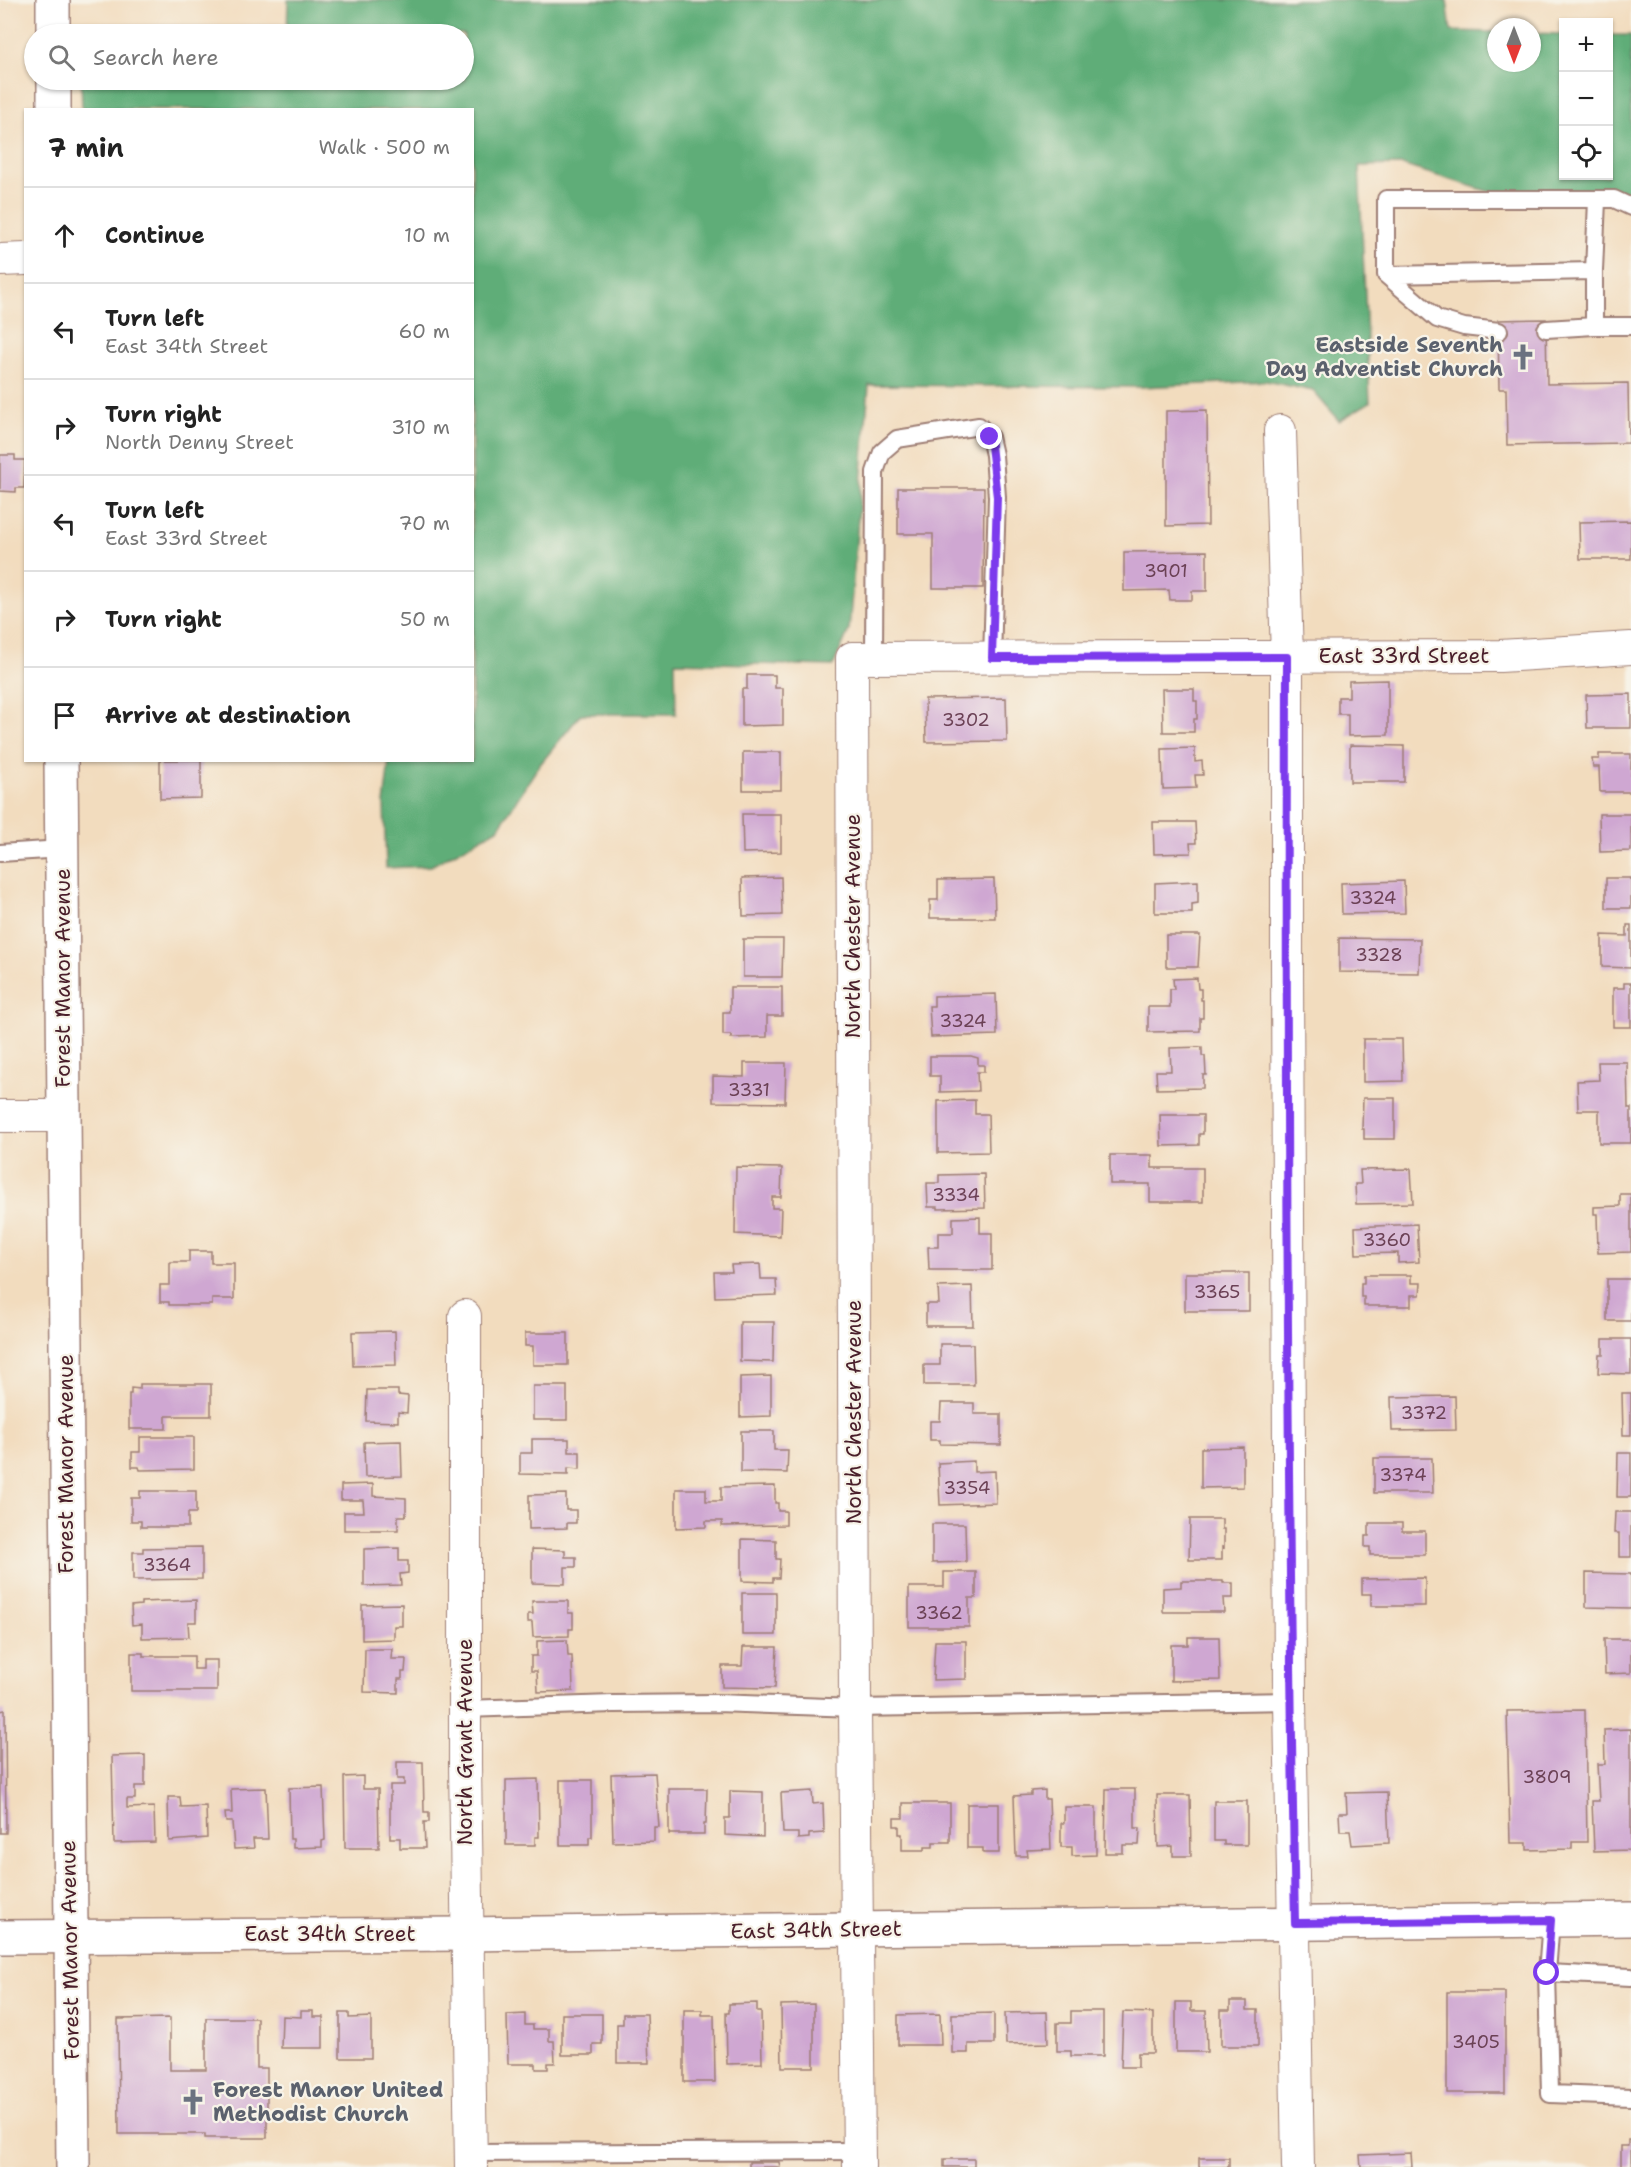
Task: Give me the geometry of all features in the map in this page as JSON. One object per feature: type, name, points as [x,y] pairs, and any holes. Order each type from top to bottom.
[{"type":"main road","points":[[53,0],[53,24]]},
{"type":"main road","points":[[54,90],[54,108]]},
{"type":"main road","name":"Forest Manor Avenue","points":[[61,762],[73,2167]]},
{"type":"main road","name":"East 34th Street","points":[[0,1937],[466,1934],[1631,1919]]},
{"type":"street","points":[[0,260],[24,260]]},
{"type":"street","points":[[1280,431],[1287,657],[1290,1701],[1298,2167]]},
{"type":"street","name":"East 33rd Street","points":[[863,658],[1500,656],[1631,648]]},
{"type":"street","name":"North Chester Avenue","points":[[859,2159],[855,1708],[863,658]]},
{"type":"street","points":[[0,1116],[64,1116]]},
{"type":"street","name":"North Grant Avenue","points":[[465,1316],[466,1934],[471,2160]]},
{"type":"lane","points":[[1499,331],[1464,327],[1437,319],[1386,275],[1386,200],[1614,199],[1631,207]]},
{"type":"lane","points":[[1594,326],[1597,200]]},
{"type":"lane","points":[[1386,275],[1594,271]]},
{"type":"lane","points":[[1546,329],[1594,326],[1631,327]]},
{"type":"lane","points":[[863,658],[875,472],[882,452],[897,439],[979,426],[990,437],[997,497],[992,658]]},
{"type":"lane","points":[[0,853],[62,849]]},
{"type":"lane","points":[[465,1709],[706,1703],[855,1708],[1290,1701]]},
{"type":"lane","points":[[1551,1920],[1547,1973],[1550,2094],[1631,2097]]},
{"type":"lane","points":[[1547,1973],[1631,1977]]},
{"type":"lane","points":[[471,2160],[859,2159]]},
{"type":"green space","points":[[288,0],[1447,0],[1451,31],[1487,32],[1487,72],[1541,72],[1541,33],[1559,34],[1559,180],[1613,180],[1613,35],[1631,35],[1631,195],[1503,196],[1402,165],[1359,166],[1370,402],[1339,421],[1313,391],[1266,381],[1141,387],[869,385],[849,630],[833,666],[675,662],[676,714],[581,714],[538,767],[498,829],[431,866],[386,868],[384,804],[389,762],[474,762],[474,108],[82,108],[81,90],[474,90],[474,24],[287,24]]},
{"type":"building","name":"Eastside Seventh Day Adventist Church","points":[[1546,319],[1547,384],[1628,383],[1629,443],[1507,445],[1506,389],[1499,389],[1498,320]]},
{"type":"building","points":[[1207,410],[1208,525],[1166,526],[1166,411]]},
{"type":"building","points":[[0,455],[15,455],[15,460],[24,460],[24,488],[16,488],[16,492],[0,491]]},
{"type":"building","points":[[898,488],[984,488],[983,588],[933,588],[933,534],[898,534]]},
{"type":"building","points":[[1631,521],[1631,559],[1580,559],[1579,522]]},
{"type":"building","points":[[1207,551],[1207,591],[1192,591],[1192,600],[1170,600],[1169,590],[1124,591],[1124,552]]},
{"type":"building","points":[[747,675],[775,675],[775,688],[783,688],[783,725],[742,726],[742,689],[747,689]]},
{"type":"building","points":[[1388,680],[1388,735],[1348,736],[1348,714],[1338,714],[1338,697],[1349,697],[1349,681]]},
{"type":"building","points":[[1162,689],[1194,689],[1197,719],[1194,719],[1194,732],[1163,732]]},
{"type":"building","points":[[1631,694],[1631,728],[1587,728],[1586,695]]},
{"type":"building","points":[[1006,698],[1007,741],[926,742],[925,699]]},
{"type":"building","points":[[1350,745],[1404,746],[1404,782],[1350,782]]},
{"type":"building","points":[[1195,748],[1195,762],[1202,761],[1203,775],[1195,775],[1196,788],[1163,789],[1162,749]]},
{"type":"building","points":[[743,752],[781,752],[781,790],[743,790]]},
{"type":"building","points":[[1599,754],[1631,754],[1631,792],[1600,792],[1599,767],[1593,767],[1592,759],[1599,759]]},
{"type":"building","points":[[160,762],[201,762],[201,798],[160,799]]},
{"type":"building","points":[[742,814],[781,814],[781,852],[743,853]]},
{"type":"building","points":[[1599,814],[1631,814],[1631,851],[1600,852]]},
{"type":"building","points":[[1153,822],[1195,822],[1196,843],[1190,843],[1191,853],[1154,854]]},
{"type":"building","points":[[781,877],[782,915],[743,916],[742,878]]},
{"type":"building","points":[[1606,878],[1631,878],[1631,908],[1606,908]]},
{"type":"building","points":[[994,879],[995,918],[930,918],[930,900],[938,900],[938,880]]},
{"type":"building","points":[[1198,881],[1198,903],[1192,904],[1192,913],[1155,913],[1155,883]]},
{"type":"building","points":[[1404,881],[1405,913],[1342,914],[1341,883]]},
{"type":"building","points":[[1627,925],[1631,925],[1631,968],[1602,967],[1602,935],[1627,936]]},
{"type":"building","points":[[1166,935],[1200,935],[1198,967],[1166,967]]},
{"type":"building","points":[[1339,938],[1420,939],[1419,973],[1339,972]]},
{"type":"building","points":[[743,939],[783,939],[782,977],[743,977]]},
{"type":"building","points":[[1197,978],[1198,989],[1201,989],[1201,1000],[1203,1000],[1200,1031],[1148,1032],[1148,1007],[1170,1007],[1170,989],[1174,989],[1173,979]]},
{"type":"building","points":[[1624,983],[1631,983],[1631,1027],[1613,1027],[1613,988],[1624,988]]},
{"type":"building","points":[[730,987],[782,987],[782,1016],[767,1016],[767,1037],[731,1038],[731,1035],[723,1035],[723,1012],[730,1012]]},
{"type":"building","points":[[996,994],[997,1035],[931,1037],[929,1006],[934,1006],[934,996]]},
{"type":"building","points":[[1363,1039],[1402,1039],[1403,1081],[1363,1082]]},
{"type":"building","points":[[1202,1047],[1206,1075],[1203,1075],[1203,1088],[1157,1089],[1156,1071],[1171,1071],[1170,1048]]},
{"type":"building","points":[[930,1056],[978,1058],[978,1065],[984,1065],[984,1072],[977,1072],[978,1091],[940,1092],[940,1076],[930,1076]]},
{"type":"building","points":[[1598,1062],[1627,1062],[1631,1143],[1599,1143],[1599,1110],[1578,1110],[1577,1081],[1599,1080]]},
{"type":"building","points":[[744,1063],[786,1063],[785,1103],[713,1102],[713,1076],[744,1077]]},
{"type":"building","points":[[1363,1098],[1395,1098],[1395,1139],[1364,1139]]},
{"type":"building","points":[[975,1100],[975,1114],[988,1114],[989,1152],[938,1153],[938,1101]]},
{"type":"building","points":[[1160,1115],[1203,1115],[1203,1134],[1199,1134],[1199,1145],[1161,1146]]},
{"type":"building","points":[[1110,1155],[1152,1155],[1152,1168],[1203,1168],[1203,1202],[1150,1202],[1150,1184],[1110,1184]]},
{"type":"building","points":[[736,1167],[782,1168],[781,1197],[772,1197],[772,1208],[781,1208],[780,1236],[735,1234]]},
{"type":"building","points":[[1411,1169],[1413,1203],[1356,1204],[1355,1184],[1361,1184],[1360,1170]]},
{"type":"building","points":[[984,1174],[985,1208],[938,1209],[938,1207],[928,1207],[927,1183],[939,1183],[939,1175]]},
{"type":"building","points":[[1620,1194],[1631,1194],[1631,1252],[1598,1253],[1597,1214],[1594,1214],[1594,1207],[1620,1206]]},
{"type":"building","points":[[980,1217],[980,1233],[992,1233],[992,1270],[929,1270],[928,1247],[938,1247],[938,1233],[953,1233],[953,1218]]},
{"type":"building","points":[[1417,1224],[1419,1262],[1398,1263],[1398,1253],[1356,1254],[1355,1227]]},
{"type":"building","points":[[189,1251],[211,1251],[211,1263],[234,1263],[234,1299],[212,1299],[212,1305],[169,1305],[169,1302],[160,1302],[160,1285],[170,1285],[170,1262],[189,1262]]},
{"type":"building","points":[[760,1264],[761,1279],[776,1279],[777,1295],[715,1297],[714,1272],[732,1272],[731,1265]]},
{"type":"building","points":[[1185,1273],[1249,1273],[1249,1311],[1185,1311]]},
{"type":"building","points":[[1364,1275],[1411,1275],[1411,1283],[1421,1283],[1420,1295],[1411,1295],[1411,1306],[1364,1306],[1364,1297],[1361,1297],[1361,1283],[1364,1283]]},
{"type":"building","points":[[1607,1279],[1631,1279],[1631,1321],[1607,1321]]},
{"type":"building","points":[[972,1286],[973,1326],[926,1326],[926,1304],[939,1304],[938,1287]]},
{"type":"building","points":[[740,1322],[774,1322],[773,1362],[740,1361]]},
{"type":"building","points":[[395,1331],[396,1365],[353,1366],[352,1332]]},
{"type":"building","points":[[525,1333],[568,1333],[568,1365],[533,1365],[533,1346],[525,1346]]},
{"type":"building","points":[[1603,1339],[1631,1339],[1631,1374],[1598,1373],[1599,1354],[1603,1354]]},
{"type":"building","points":[[940,1344],[973,1344],[974,1385],[924,1385],[924,1365],[940,1365]]},
{"type":"building","points":[[771,1376],[771,1416],[740,1417],[740,1377]]},
{"type":"building","points":[[140,1384],[211,1384],[211,1416],[166,1416],[166,1429],[129,1429],[129,1394],[131,1394],[131,1388],[140,1389]]},
{"type":"building","points":[[533,1386],[567,1386],[567,1420],[533,1420]]},
{"type":"building","points":[[367,1390],[398,1390],[398,1395],[408,1396],[407,1413],[398,1412],[398,1422],[366,1421]]},
{"type":"building","points":[[1622,1393],[1631,1393],[1631,1435],[1623,1435]]},
{"type":"building","points":[[1455,1396],[1456,1430],[1392,1431],[1391,1397]]},
{"type":"building","points":[[941,1403],[974,1403],[974,1414],[1001,1414],[1001,1445],[940,1444],[940,1440],[930,1440],[930,1421],[940,1421]]},
{"type":"building","points":[[741,1431],[774,1431],[774,1450],[788,1450],[787,1473],[741,1472]]},
{"type":"building","points":[[140,1437],[194,1437],[194,1469],[140,1470],[139,1467],[132,1467],[132,1452],[140,1452]]},
{"type":"building","points":[[532,1439],[569,1439],[569,1452],[580,1452],[580,1469],[568,1468],[568,1475],[520,1474],[520,1453],[532,1453]]},
{"type":"building","points":[[401,1441],[402,1476],[365,1477],[364,1442]]},
{"type":"building","points":[[1243,1447],[1243,1487],[1201,1488],[1201,1448]]},
{"type":"building","points":[[1618,1453],[1631,1453],[1631,1497],[1617,1497]]},
{"type":"building","points":[[1374,1458],[1432,1458],[1433,1493],[1374,1493]]},
{"type":"building","points":[[974,1461],[974,1472],[995,1471],[996,1503],[940,1505],[938,1463]]},
{"type":"building","points":[[373,1484],[373,1496],[406,1498],[406,1516],[398,1516],[398,1530],[344,1530],[344,1512],[364,1512],[363,1500],[341,1500],[341,1485]]},
{"type":"building","points":[[775,1486],[775,1503],[778,1503],[778,1511],[786,1511],[786,1525],[722,1526],[722,1521],[706,1521],[706,1527],[676,1528],[676,1489],[706,1489],[706,1501],[721,1501],[721,1487]]},
{"type":"building","points":[[140,1491],[196,1491],[196,1513],[188,1513],[188,1527],[141,1527],[141,1521],[131,1521],[131,1498],[140,1498]]},
{"type":"building","points":[[566,1494],[566,1510],[576,1510],[576,1523],[567,1523],[567,1528],[529,1529],[529,1495]]},
{"type":"building","points":[[1615,1512],[1631,1512],[1631,1557],[1619,1557],[1619,1533],[1614,1533]]},
{"type":"building","points":[[1190,1519],[1222,1519],[1224,1548],[1222,1547],[1222,1560],[1189,1560]]},
{"type":"building","points":[[1369,1523],[1402,1523],[1402,1531],[1425,1531],[1425,1555],[1370,1555],[1370,1547],[1365,1547],[1365,1536],[1369,1536]]},
{"type":"building","points":[[932,1524],[965,1524],[966,1562],[932,1563]]},
{"type":"building","points":[[742,1539],[776,1540],[776,1559],[780,1559],[779,1578],[773,1578],[773,1582],[742,1581]]},
{"type":"building","points":[[202,1547],[202,1579],[133,1580],[133,1552],[143,1552],[143,1548]]},
{"type":"building","points":[[399,1548],[399,1561],[408,1561],[408,1573],[400,1574],[401,1585],[364,1586],[364,1549]]},
{"type":"building","points":[[532,1549],[565,1550],[565,1557],[576,1557],[576,1567],[565,1567],[565,1584],[532,1583]]},
{"type":"building","points":[[944,1572],[976,1572],[976,1598],[969,1598],[969,1627],[909,1627],[909,1587],[944,1587]]},
{"type":"building","points":[[1586,1573],[1631,1574],[1631,1608],[1586,1607]]},
{"type":"building","points":[[1425,1578],[1425,1606],[1371,1606],[1371,1594],[1362,1594],[1362,1579]]},
{"type":"building","points":[[1181,1581],[1233,1583],[1233,1598],[1223,1598],[1224,1612],[1163,1612],[1163,1588],[1181,1587]]},
{"type":"building","points":[[742,1593],[776,1593],[776,1635],[742,1635]]},
{"type":"building","points":[[196,1600],[196,1622],[188,1622],[189,1637],[142,1638],[142,1624],[132,1625],[131,1606],[141,1605],[141,1602]]},
{"type":"building","points":[[532,1601],[568,1601],[568,1613],[573,1613],[573,1629],[569,1629],[569,1636],[533,1637],[532,1622],[528,1622],[528,1614],[533,1614]]},
{"type":"building","points":[[402,1604],[402,1626],[394,1626],[394,1639],[362,1640],[362,1605]]},
{"type":"building","points":[[1188,1637],[1219,1637],[1220,1680],[1171,1681],[1171,1645],[1188,1645]]},
{"type":"building","points":[[1604,1639],[1631,1639],[1631,1673],[1605,1674]]},
{"type":"building","points":[[567,1640],[568,1656],[572,1656],[573,1691],[538,1692],[537,1671],[531,1671],[531,1656],[537,1656],[537,1641]]},
{"type":"building","points":[[935,1641],[966,1641],[966,1679],[933,1680]]},
{"type":"building","points":[[743,1647],[777,1647],[775,1688],[722,1687],[722,1666],[742,1666]]},
{"type":"building","points":[[365,1649],[392,1649],[391,1659],[406,1659],[405,1672],[402,1672],[402,1679],[398,1679],[398,1693],[364,1692]]},
{"type":"building","points":[[131,1653],[143,1653],[143,1656],[194,1656],[194,1669],[203,1669],[203,1660],[217,1660],[217,1691],[131,1691]]},
{"type":"building","points":[[5,1710],[6,1833],[0,1833],[0,1711]]},
{"type":"building","points":[[1585,1710],[1587,1842],[1572,1842],[1572,1849],[1527,1850],[1527,1843],[1510,1843],[1507,1711]]},
{"type":"building","points":[[1631,1729],[1631,1850],[1594,1851],[1592,1801],[1599,1801],[1597,1764],[1605,1764],[1604,1730]]},
{"type":"building","points":[[145,1755],[145,1786],[135,1786],[135,1799],[127,1799],[127,1808],[154,1807],[155,1842],[114,1843],[112,1756]]},
{"type":"building","points":[[397,1762],[423,1762],[424,1812],[429,1812],[429,1822],[424,1822],[425,1848],[400,1848],[400,1838],[390,1838],[390,1785],[404,1785],[404,1779],[397,1779]]},
{"type":"building","points":[[655,1773],[659,1827],[654,1827],[654,1841],[613,1842],[611,1774]]},
{"type":"building","points":[[363,1776],[363,1789],[378,1789],[379,1848],[345,1848],[344,1777]]},
{"type":"building","points":[[538,1779],[539,1837],[535,1837],[535,1845],[506,1845],[506,1780]]},
{"type":"building","points":[[560,1780],[592,1780],[592,1837],[589,1837],[589,1845],[560,1845]]},
{"type":"building","points":[[323,1787],[325,1840],[322,1841],[322,1847],[293,1848],[293,1839],[290,1839],[289,1788]]},
{"type":"building","points":[[266,1788],[268,1839],[253,1839],[254,1848],[234,1849],[232,1822],[226,1822],[225,1813],[232,1813],[231,1789]]},
{"type":"building","points":[[669,1789],[707,1789],[704,1834],[669,1834]]},
{"type":"building","points":[[1106,1789],[1135,1789],[1135,1828],[1140,1828],[1139,1845],[1123,1845],[1123,1853],[1105,1853]]},
{"type":"building","points":[[1045,1790],[1045,1799],[1049,1799],[1051,1849],[1027,1850],[1028,1856],[1016,1856],[1014,1796],[1031,1795],[1031,1791]]},
{"type":"building","points":[[730,1791],[763,1792],[763,1837],[725,1835],[725,1818],[730,1818]]},
{"type":"building","points":[[812,1791],[813,1804],[823,1803],[824,1833],[809,1834],[809,1838],[798,1839],[798,1833],[783,1833],[781,1793]]},
{"type":"building","points":[[1387,1792],[1389,1843],[1352,1845],[1350,1831],[1340,1831],[1339,1813],[1347,1813],[1346,1793]]},
{"type":"building","points":[[1157,1795],[1190,1795],[1191,1856],[1173,1856],[1173,1846],[1158,1847]]},
{"type":"building","points":[[168,1797],[180,1797],[181,1807],[206,1806],[207,1838],[169,1841]]},
{"type":"building","points":[[1214,1801],[1247,1801],[1247,1845],[1224,1845],[1224,1841],[1214,1841]]},
{"type":"building","points":[[903,1803],[950,1803],[950,1842],[933,1842],[933,1847],[925,1847],[925,1850],[902,1850],[902,1834],[899,1834],[899,1826],[894,1826],[894,1818],[903,1818]]},
{"type":"building","points":[[967,1804],[999,1804],[999,1853],[983,1853],[983,1848],[967,1848]]},
{"type":"building","points":[[1064,1807],[1096,1807],[1096,1855],[1072,1856],[1072,1847],[1061,1847]]},
{"type":"building","points":[[1447,1992],[1505,1992],[1505,2093],[1447,2093]]},
{"type":"building","points":[[1230,2001],[1247,2001],[1247,2010],[1258,2010],[1258,2046],[1221,2046],[1221,2010],[1230,2010]]},
{"type":"building","points":[[1176,2002],[1191,2002],[1191,2011],[1206,2011],[1207,2052],[1176,2052]]},
{"type":"building","points":[[757,2003],[757,2012],[761,2012],[762,2063],[727,2064],[726,2013],[729,2013],[729,2004]]},
{"type":"building","points":[[814,2004],[814,2067],[782,2067],[781,2005]]},
{"type":"building","points":[[684,2010],[702,2010],[702,2015],[714,2015],[715,2082],[684,2082]]},
{"type":"building","points":[[301,2011],[313,2011],[313,2017],[323,2017],[323,2048],[281,2048],[282,2016],[301,2017]]},
{"type":"building","points":[[1071,2011],[1103,2011],[1103,2056],[1071,2056],[1071,2051],[1057,2051],[1057,2023],[1071,2023]]},
{"type":"building","points":[[1047,2012],[1048,2043],[1006,2044],[1005,2013]]},
{"type":"building","points":[[1123,2012],[1153,2013],[1153,2053],[1138,2053],[1138,2067],[1121,2067]]},
{"type":"building","points":[[340,2013],[349,2013],[349,2018],[371,2017],[371,2058],[340,2058]]},
{"type":"building","points":[[994,2013],[994,2044],[968,2044],[968,2053],[952,2053],[952,2014]]},
{"type":"building","points":[[525,2014],[525,2025],[533,2025],[533,2029],[549,2029],[549,2041],[554,2041],[555,2063],[548,2063],[548,2069],[536,2069],[536,2064],[508,2064],[507,2015]]},
{"type":"building","points":[[562,2014],[602,2014],[602,2044],[593,2044],[593,2055],[562,2055]]},
{"type":"building","points":[[623,2014],[647,2014],[649,2063],[617,2063],[617,2024],[623,2024]]},
{"type":"building","points":[[940,2014],[941,2045],[898,2045],[898,2015]]},
{"type":"building","name":"Forest Manor United Methodist Church","points":[[170,2018],[170,2070],[206,2070],[206,2018],[257,2018],[257,2068],[267,2068],[267,2138],[205,2138],[205,2134],[119,2134],[118,2019]]},
{"type":"building","points":[[1628,2140],[1631,2140],[1631,2166],[1621,2166],[1621,2146],[1628,2146]]},
{"type":"building","points":[[1411,2153],[1412,2167],[1361,2167],[1360,2155]]},
{"type":"building","points":[[1199,2158],[1229,2158],[1229,2167],[1199,2167]]},
{"type":"building","points":[[944,2159],[974,2159],[974,2167],[944,2167]]},
{"type":"building","points":[[749,2162],[779,2162],[780,2167],[749,2167]]},
{"type":"place","name":"Eastside Seventh Day Adventist Church","points":[[1523,357]]},
{"type":"place","name":"Forest Manor United Methodist Church","points":[[193,2102]]},
{"type":"route","points":[[990,437],[994,454],[997,497],[992,658],[1287,657],[1290,1701],[1295,1923],[1551,1920],[1547,1973]]}]
